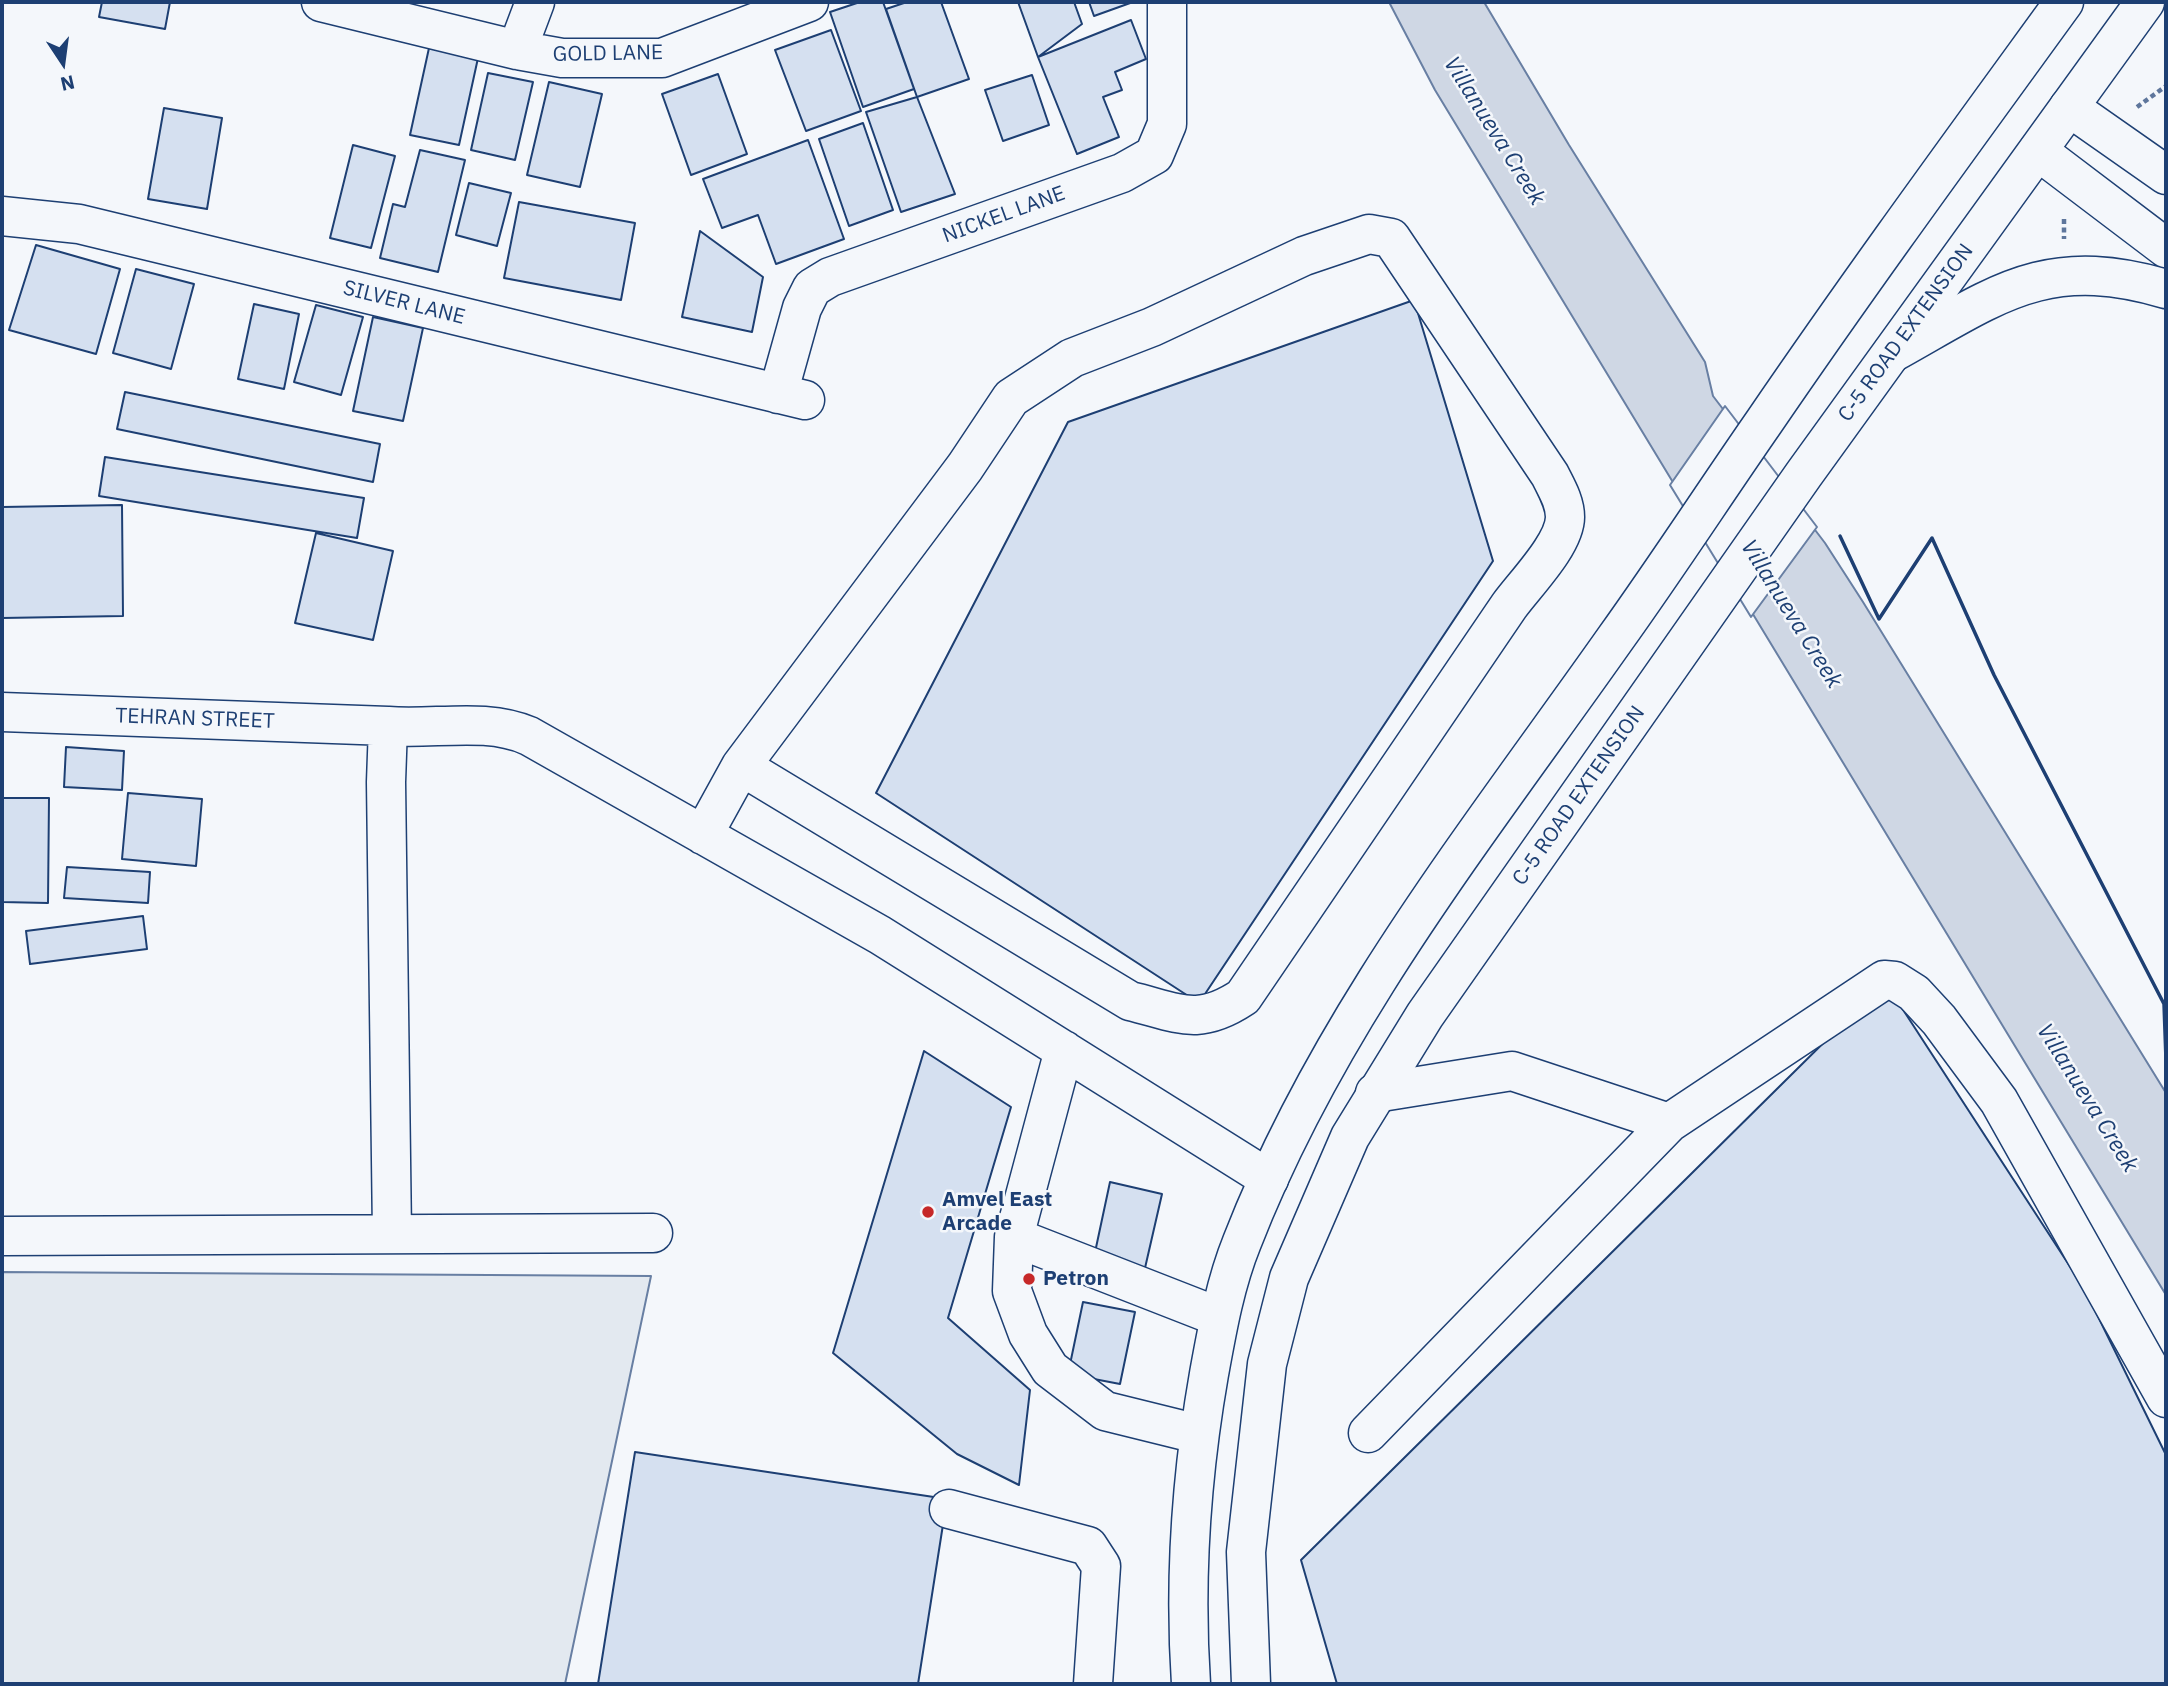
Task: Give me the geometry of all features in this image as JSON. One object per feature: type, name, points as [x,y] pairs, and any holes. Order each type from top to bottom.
[{"type":"main road","name":"GOLD LANE","points":[[321,2],[517,50],[562,58],[662,58],[808,2]]},
{"type":"main road","points":[[517,50],[535,2]]},
{"type":"main road","name":"NICKEL LANE","points":[[791,397],[802,307],[812,288],[830,277],[1122,173],[1154,155],[1167,124],[1167,2]]},
{"type":"main road","points":[[1191,1684],[1187,1621],[1188,1549],[1198,1434],[1219,1317],[1240,1246],[1313,1090],[1377,977],[1657,580],[1766,419],[2064,2]]},
{"type":"main road","name":"C-5 ROAD EXTENSION","points":[[1251,1684],[1247,1552],[1267,1364],[1289,1278],[1350,1137],[1425,1015],[1804,474],[2145,2]]},
{"type":"main road","points":[[2069,107],[2166,175]]},
{"type":"main road","points":[[2038,151],[2166,248]]},
{"type":"main road","name":"SILVER LANE","points":[[2,216],[79,224],[791,397]]},
{"type":"main road","points":[[703,835],[741,766],[965,467],[1011,398],[1072,358],[1152,327],[1304,256],[1369,234],[1391,238],[1535,453],[1562,500],[1566,519],[1556,544],[1508,606],[1243,997],[1220,1012],[1194,1016],[1130,1001],[741,766]]},
{"type":"main road","points":[[1892,353],[1991,299],[2043,279],[2097,274],[2166,289]]},
{"type":"main road","name":"TEHRAN STREET","points":[[2,712],[512,729],[880,935],[1269,1180]]},
{"type":"main road","points":[[388,726],[386,782],[392,1234]]},
{"type":"main road","points":[[1368,1433],[1669,1123],[1884,980],[1895,981],[1914,993],[1939,1020],[1999,1101],[2166,1398]]},
{"type":"main road","points":[[1064,1050],[1014,1237],[1012,1291],[1028,1334],[1050,1369],[1105,1412],[1198,1434]]},
{"type":"main road","points":[[1375,1093],[1512,1071],[1669,1123]]},
{"type":"main road","points":[[2,1236],[653,1233]]},
{"type":"main road","points":[[1014,1237],[1219,1317]]},
{"type":"main road","points":[[949,1508],[1088,1546],[1101,1566],[1093,1684]]},
{"type":"path","points":[[2133,109],[2166,86]]},
{"type":"shaded area","points":[[2,1272],[651,1276],[565,1684],[2,1684]]},
{"type":"water","name":"Villanueva Creek","points":[[1389,2],[1484,2],[1569,145],[1705,362],[1713,396],[1825,543],[2166,1093],[2166,1295],[1435,90]]},
{"type":"pier","points":[[1725,406],[1817,527],[1751,617],[1670,485]]},
{"type":"building","points":[[102,2],[170,2],[165,29],[99,17]]},
{"type":"building","points":[[860,2],[883,2],[914,89],[863,107],[830,12]]},
{"type":"building","points":[[907,2],[941,2],[969,79],[917,97],[886,9]]},
{"type":"building","points":[[1018,2],[1074,2],[1082,24],[1038,57]]},
{"type":"building","points":[[1089,2],[1133,2],[1094,16]]},
{"type":"building","points":[[1131,20],[1146,59],[1115,72],[1122,90],[1103,97],[1119,137],[1077,154],[1038,57]]},
{"type":"building","points":[[831,30],[861,111],[806,131],[775,50]]},
{"type":"building","points":[[429,48],[478,58],[459,145],[410,135]]},
{"type":"building","points":[[488,73],[533,82],[515,160],[471,150]]},
{"type":"building","points":[[718,74],[747,154],[691,175],[662,94]]},
{"type":"building","points":[[1032,75],[1049,125],[1003,141],[985,90]]},
{"type":"building","points":[[549,82],[602,94],[580,187],[527,175]]},
{"type":"building","points":[[917,97],[955,194],[901,212],[866,112]]},
{"type":"building","points":[[164,108],[222,118],[207,209],[148,199]]},
{"type":"building","points":[[863,123],[893,210],[849,226],[819,139]]},
{"type":"building","points":[[808,140],[844,239],[776,264],[758,215],[722,228],[703,179]]},
{"type":"building","points":[[353,145],[395,156],[371,248],[330,238]]},
{"type":"building","points":[[420,150],[465,160],[438,272],[380,258],[393,204],[405,207]]},
{"type":"building","points":[[469,183],[511,193],[497,246],[456,235]]},
{"type":"building","points":[[519,202],[635,223],[621,300],[504,278]]},
{"type":"building","points":[[700,231],[763,277],[752,332],[682,317]]},
{"type":"building","points":[[36,245],[120,269],[96,354],[9,330]]},
{"type":"building","points":[[136,269],[194,284],[171,369],[113,353]]},
{"type":"building","points":[[1414,300],[1493,561],[1199,1003],[876,793],[1068,422]]},
{"type":"building","points":[[254,304],[299,314],[284,389],[238,379]]},
{"type":"building","points":[[316,305],[363,317],[341,395],[294,382]]},
{"type":"building","points":[[373,317],[423,328],[403,421],[353,411]]},
{"type":"building","points":[[125,392],[380,444],[373,482],[117,429]]},
{"type":"building","points":[[105,457],[364,498],[357,538],[99,496]]},
{"type":"building","points":[[122,505],[123,616],[2,618],[2,507]]},
{"type":"building","points":[[316,533],[393,551],[373,640],[295,623]]},
{"type":"building","points":[[66,747],[124,751],[122,790],[64,787]]},
{"type":"building","points":[[128,793],[202,799],[196,866],[122,859]]},
{"type":"building","points":[[2,798],[49,798],[48,903],[2,902]]},
{"type":"building","points":[[67,867],[150,872],[148,903],[64,898]]},
{"type":"building","points":[[143,916],[147,949],[30,964],[26,931]]},
{"type":"building","points":[[1885,982],[2084,1288],[2166,1455],[2166,1684],[1337,1684],[1301,1560]]},
{"type":"building","name":"Amvel East Arcade","points":[[924,1051],[1011,1107],[948,1318],[1030,1390],[1019,1485],[957,1454],[833,1353]]},
{"type":"building","points":[[1110,1182],[1162,1194],[1145,1268],[1094,1257]]},
{"type":"building","points":[[1083,1302],[1135,1312],[1120,1384],[1068,1374]]},
{"type":"building","points":[[635,1452],[947,1499],[918,1684],[598,1684]]},
{"type":"wall","points":[[1840,536],[1879,619],[1932,538],[1994,675],[2164,1004],[2166,1060]]},
{"type":"place","name":"Amvel East Arcade","points":[[928,1212]]},
{"type":"place","name":"Petron","points":[[1029,1279]]}]
